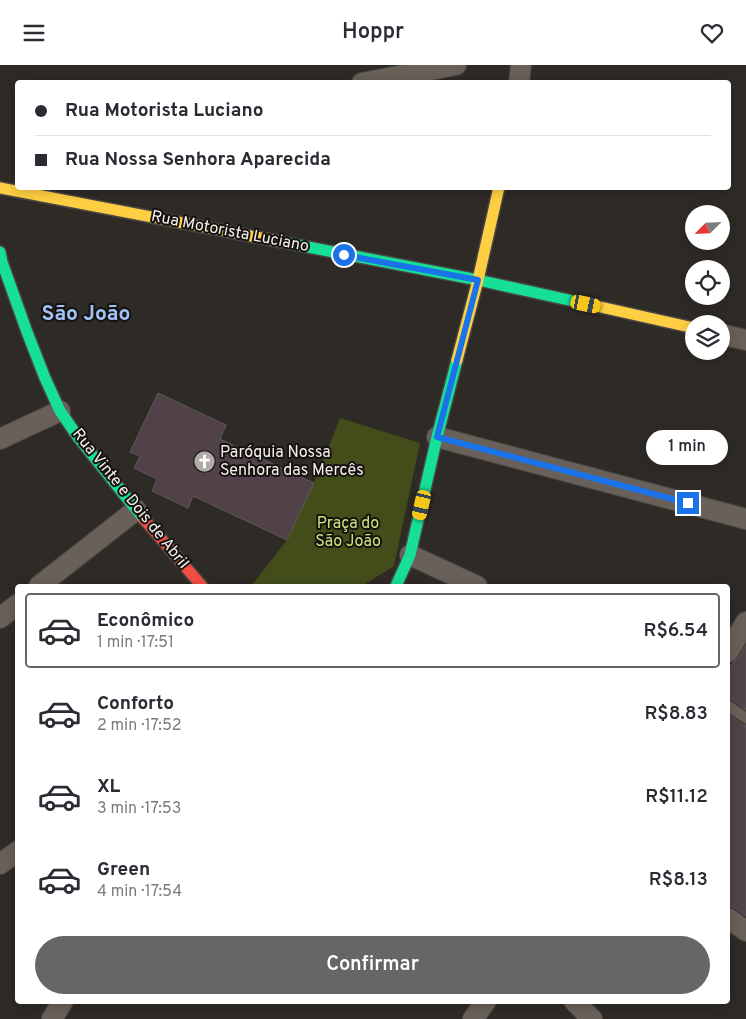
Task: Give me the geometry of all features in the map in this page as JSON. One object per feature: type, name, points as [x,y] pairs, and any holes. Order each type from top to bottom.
[{"type":"street","points":[[378,80],[456,65]]},
{"type":"street","points":[[519,80],[520,65]]},
{"type":"street","name":"Rua Motorista Luciano","points":[[0,188],[478,280],[685,326]]},
{"type":"street","points":[[397,584],[410,555],[437,437],[478,280],[498,190]]},
{"type":"street","name":"Rua Vinte e Dois de Abril","points":[[0,252],[45,379],[60,411],[78,437],[136,510],[200,584]]},
{"type":"street","points":[[730,336],[746,340]]},
{"type":"street","points":[[0,439],[60,411]]},
{"type":"street","points":[[437,437],[746,519]]},
{"type":"street","points":[[43,584],[136,510]]},
{"type":"street","points":[[410,555],[473,584]]},
{"type":"street","points":[[0,617],[15,606]]},
{"type":"street","points":[[730,649],[746,622]]},
{"type":"street","points":[[0,864],[15,853]]},
{"type":"street","points":[[730,919],[746,931]]},
{"type":"street","points":[[52,1019],[61,1004]]},
{"type":"street","points":[[473,1019],[484,1004]]},
{"type":"street","points":[[577,1004],[592,1019]]},
{"type":"lane","points":[[730,707],[746,718]]},
{"type":"green space","name":"Praça do São João","points":[[340,418],[420,443],[394,566],[365,584],[253,584],[287,540],[314,483]]},
{"type":"building","name":"Paróquia Nossa Senhora das Mercês","points":[[158,393],[226,425],[220,439],[314,483],[287,540],[193,496],[188,508],[152,491],[157,479],[134,468],[140,456],[130,452]]},
{"type":"building","points":[[746,645],[746,710],[730,700],[730,668]]},
{"type":"building","points":[[730,715],[746,725],[746,916],[730,906]]},
{"type":"traffic: fast","points":[[282,242],[478,280],[596,306]]},
{"type":"traffic: fast","points":[[0,252],[27,332],[60,411],[78,437],[143,518]]},
{"type":"traffic: fast","points":[[397,584],[410,555],[457,360]]},
{"type":"traffic: slow","points":[[0,188],[282,242]]},
{"type":"traffic: slow","points":[[457,360],[478,280],[498,190]]},
{"type":"traffic: slow","points":[[596,306],[685,326]]},
{"type":"traffic: jam","points":[[143,518],[200,584]]},
{"type":"place","name":"Paróquia Nossa Senhora das Mercês","points":[[204,462]]},
{"type":"district","name":"São João","points":[[86,314]]},
{"type":"route","points":[[344,255],[478,280],[437,437],[688,503]]}]
